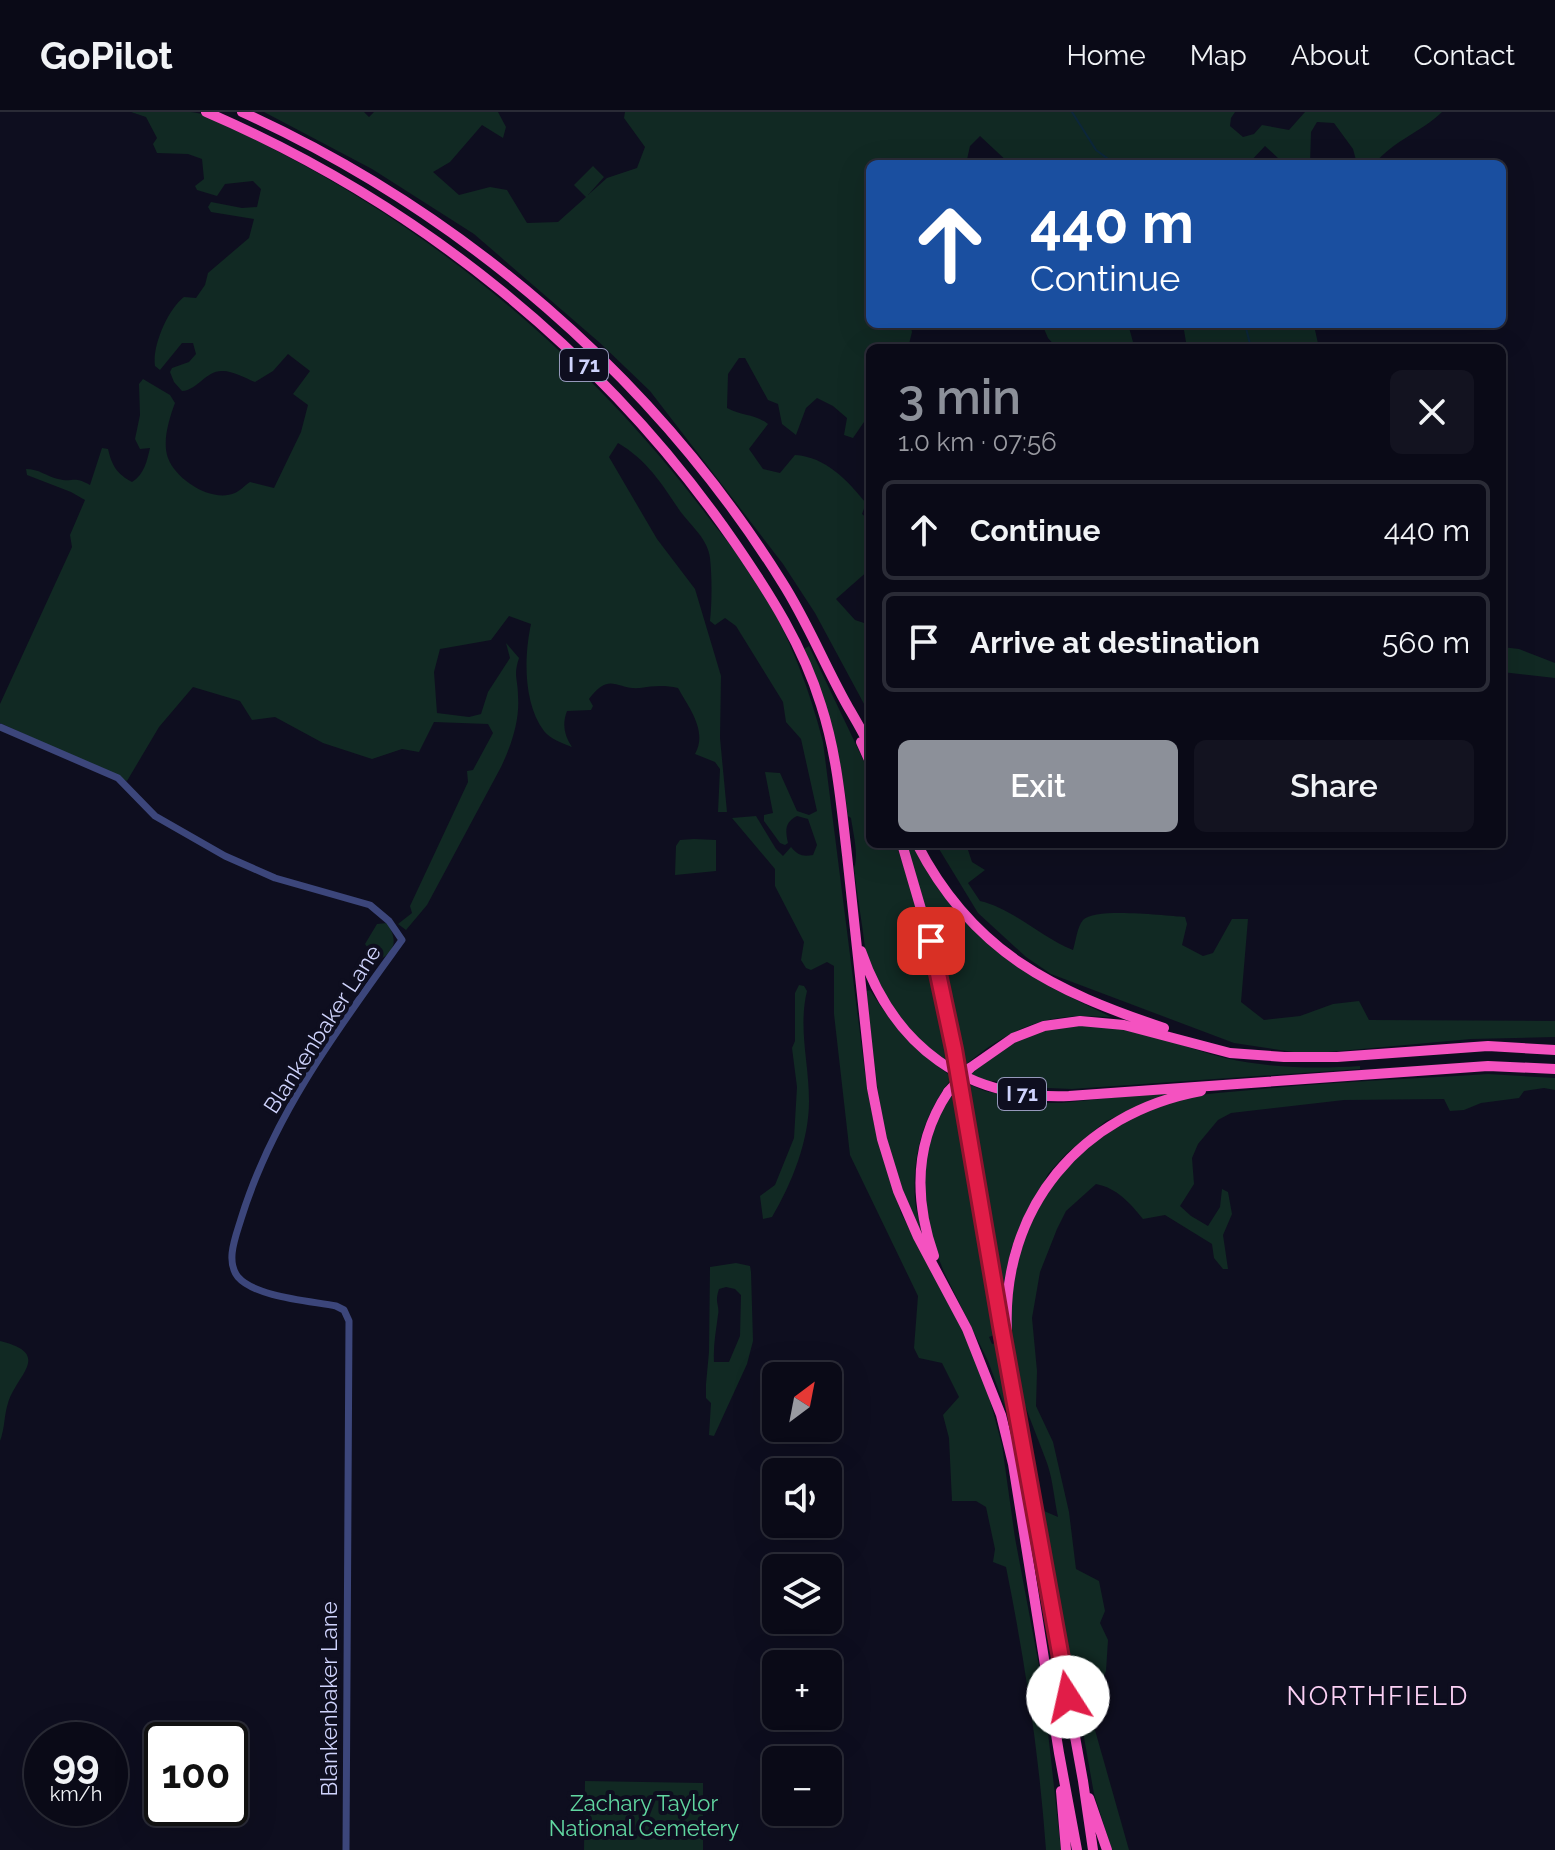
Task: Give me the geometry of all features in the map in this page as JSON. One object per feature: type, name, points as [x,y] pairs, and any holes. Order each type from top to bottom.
[{"type":"highway","name":"I 71","points":[[206,112],[334,175],[414,225],[470,266],[534,318],[596,377],[692,485],[769,594],[809,671],[828,728],[836,766],[857,938],[875,987],[904,1032],[941,1064],[991,1088],[1023,1095],[1055,1096],[1488,1066],[1555,1069]]},
{"type":"highway","name":"I 71","points":[[242,112],[335,158],[424,213],[527,290],[601,359],[669,432],[754,541],[801,614],[866,740]]},
{"type":"highway","points":[[847,704],[866,753]]},
{"type":"highway","points":[[903,848],[935,957],[956,1060],[1093,1850]]},
{"type":"highway","points":[[919,848],[942,885],[969,918],[998,947],[1041,978],[1100,1006],[1238,1052]]},
{"type":"highway","points":[[857,938],[872,1088],[882,1139],[905,1208],[987,1375],[1007,1435],[1077,1850]]},
{"type":"highway","points":[[956,1309],[928,1238],[919,1187],[925,1139],[948,1092],[970,1068],[997,1046],[1021,1034],[1044,1026],[1080,1021],[1124,1025],[1230,1053],[1315,1058],[1488,1046],[1555,1050]]},
{"type":"highway","points":[[1009,1366],[1007,1310],[1013,1261],[1029,1218],[1050,1181],[1068,1159],[1113,1123],[1148,1105],[1186,1094],[1264,1082]]},
{"type":"highway","points":[[1059,1753],[1066,1850]]},
{"type":"highway","points":[[1083,1781],[1107,1850]]},
{"type":"street","name":"Blankenbaker Lane","points":[[0,727],[118,778],[155,816],[225,856],[275,878],[370,905],[389,921],[402,940],[288,1109],[253,1183],[232,1255],[234,1270],[247,1284],[274,1294],[336,1306],[344,1310],[349,1321],[346,1850]]},
{"type":"green space","points":[[131,112],[191,112],[224,123],[341,186],[459,266],[567,358],[665,462],[754,577],[780,623],[797,662],[823,742],[874,1124],[901,1213],[971,1346],[987,1389],[1002,1445],[1015,1538],[1043,1687],[1061,1850],[1046,1850],[1030,1708],[1006,1567],[993,1562],[995,1549],[986,1507],[976,1501],[952,1501],[949,1438],[943,1415],[959,1397],[942,1363],[919,1358],[914,1348],[918,1296],[850,1155],[834,1014],[834,966],[827,962],[811,970],[806,968],[801,960],[804,942],[775,886],[775,869],[732,818],[756,816],[783,856],[791,847],[800,855],[813,855],[817,845],[808,819],[797,816],[790,821],[786,830],[788,843],[785,845],[780,843],[764,821],[764,815],[773,813],[765,772],[780,773],[797,811],[809,815],[817,811],[801,739],[786,722],[783,702],[736,626],[725,618],[715,625],[710,621],[709,551],[646,465],[618,443],[609,457],[657,539],[695,589],[721,676],[720,738],[727,812],[718,812],[720,769],[715,762],[695,754],[698,728],[678,688],[602,686],[589,699],[593,706],[591,710],[567,711],[565,729],[572,747],[547,734],[537,720],[529,693],[526,665],[531,624],[509,616],[491,640],[440,649],[434,672],[437,713],[469,717],[481,714],[488,692],[510,658],[506,643],[519,658],[516,673],[518,714],[501,767],[427,905],[406,930],[398,924],[412,913],[410,906],[468,782],[467,771],[473,770],[493,733],[488,724],[434,722],[419,752],[402,749],[372,759],[323,743],[275,717],[252,720],[240,701],[193,687],[159,727],[127,781],[0,723],[0,704],[72,547],[70,535],[85,500],[27,475],[26,469],[58,479],[80,480],[90,485],[102,448],[108,449],[113,465],[122,476],[132,482],[136,479],[150,448],[140,449],[135,439],[140,415],[139,384],[143,379],[170,395],[175,403],[167,430],[166,452],[172,466],[187,481],[216,495],[235,493],[250,482],[274,488],[301,432],[308,405],[293,394],[310,371],[288,354],[273,371],[255,382],[223,371],[182,391],[170,372],[172,368],[189,362],[196,354],[193,343],[182,343],[160,370],[155,366],[159,339],[172,310],[184,297],[196,298],[205,285],[208,273],[249,238],[254,219],[211,212],[208,207],[211,202],[242,208],[257,207],[261,189],[253,181],[225,184],[217,196],[197,190],[195,186],[204,179],[202,159],[188,154],[157,153],[153,144],[157,138],[146,117]]},
{"type":"green space","points":[[264,112],[364,112],[369,117],[374,112],[498,112],[506,127],[503,138],[482,125],[450,162],[433,172],[459,195],[490,187],[507,190],[527,223],[558,222],[586,197],[574,185],[593,166],[604,177],[588,195],[607,178],[637,168],[645,147],[624,118],[625,112],[1235,112],[1230,126],[1243,137],[1254,134],[1262,125],[1289,130],[1305,112],[1442,112],[1378,160],[1356,160],[1353,149],[1334,123],[1317,122],[1311,132],[1310,160],[1278,160],[1265,146],[1252,160],[1006,160],[980,136],[970,146],[967,160],[866,160],[866,328],[911,328],[909,344],[866,344],[866,421],[853,438],[844,435],[847,418],[817,398],[806,408],[796,435],[782,424],[778,404],[768,400],[745,358],[739,358],[728,374],[727,408],[768,424],[749,449],[763,469],[780,473],[795,455],[816,460],[835,471],[866,503],[862,514],[866,518],[866,573],[836,599],[855,620],[866,624],[866,708],[815,613],[783,564],[650,391],[600,343],[474,234],[372,169]]},
{"type":"green space","points":[[1044,328],[1129,328],[1133,342],[1186,342],[1184,328],[1317,328],[1318,344],[1053,344]]},
{"type":"green space","points":[[809,646],[866,766],[866,848],[897,848],[914,899],[952,1066],[924,1044],[898,1015],[869,965],[855,878],[856,850],[842,773],[820,690],[804,649]]},
{"type":"green space","points":[[1506,647],[1519,649],[1555,663],[1555,678],[1506,672]]},
{"type":"green space","points":[[680,840],[716,840],[716,871],[675,875],[676,846]]},
{"type":"green space","points":[[907,848],[916,848],[1007,958],[1050,987],[1111,1017],[1072,1016],[1038,1023],[997,1042],[961,1069],[940,959]]},
{"type":"green space","points":[[938,848],[971,848],[968,850],[972,862],[985,870],[968,883],[980,901],[1004,910],[1073,950],[1083,920],[1101,914],[1185,917],[1187,924],[1182,945],[1203,956],[1213,953],[1232,919],[1248,919],[1241,1002],[1264,1020],[1300,1016],[1333,1004],[1359,1001],[1369,1020],[1555,1021],[1555,1037],[1471,1039],[1307,1054],[1234,1043],[1051,974],[1026,957],[978,913]]},
{"type":"green space","points":[[387,923],[393,935],[393,945],[388,954],[377,961],[365,944],[377,924]]},
{"type":"green space","points":[[799,985],[807,991],[804,1018],[809,1087],[806,1131],[786,1190],[772,1217],[763,1219],[760,1196],[775,1185],[794,1138],[797,1087],[792,1048],[795,1041],[795,993]]},
{"type":"green space","points":[[870,990],[907,1038],[928,1059],[953,1077],[927,1119],[918,1151],[915,1200],[922,1237],[886,1143],[866,991]]},
{"type":"green space","points":[[1070,1025],[1121,1028],[1225,1058],[1258,1064],[1360,1066],[1360,1069],[1072,1089],[989,1082],[969,1074],[989,1057],[1030,1033]]},
{"type":"green space","points":[[1488,1074],[1555,1078],[1555,1090],[1524,1091],[1519,1098],[1481,1103],[1464,1110],[1450,1111],[1444,1099],[1344,1100],[1231,1113],[1218,1120],[1198,1144],[1192,1158],[1194,1184],[1180,1206],[1208,1226],[1220,1207],[1222,1189],[1228,1192],[1232,1214],[1223,1235],[1228,1269],[1223,1269],[1214,1258],[1212,1244],[1165,1215],[1143,1219],[1117,1193],[1096,1184],[1066,1211],[1057,1229],[1040,1272],[1032,1318],[1037,1371],[1036,1406],[1053,1442],[1069,1512],[1076,1569],[1099,1581],[1105,1611],[1100,1623],[1108,1640],[1106,1671],[1098,1690],[1100,1706],[1093,1723],[1129,1850],[1112,1850],[1094,1794],[1044,1511],[1058,1517],[1052,1483],[1015,1369],[1011,1314],[1015,1275],[1026,1237],[1043,1202],[1065,1170],[1093,1142],[1125,1119],[1162,1103],[1195,1096],[1281,1087]]},
{"type":"green space","points":[[963,1082],[1028,1103],[1170,1094],[1106,1121],[1066,1154],[1048,1174],[1012,1246],[1001,1294]]},
{"type":"green space","points":[[956,1089],[997,1334],[989,1337],[992,1344],[998,1342],[1011,1418],[931,1239],[922,1169],[939,1115]]},
{"type":"green space","points":[[736,1263],[750,1266],[753,1341],[747,1364],[714,1436],[709,1435],[711,1403],[706,1398],[710,1267]],"holes":[[[719,1289],[735,1289],[741,1295],[740,1336],[729,1362],[714,1362]]]},
{"type":"green space","points":[[0,1341],[16,1346],[25,1352],[28,1359],[8,1403],[0,1441]]},
{"type":"green space","name":"Zachary Taylor National Cemetery","points":[[585,1781],[703,1783],[703,1850],[584,1850]]},
{"type":"waterway","points":[[1072,112],[1096,150],[1110,160]]},
{"type":"waterway","points":[[1246,328],[1250,344]]},
{"type":"district","name":"NORTHFIELD","points":[[1378,1696]]},
{"type":"route","points":[[931,941],[954,1049],[1068,1697]]}]
